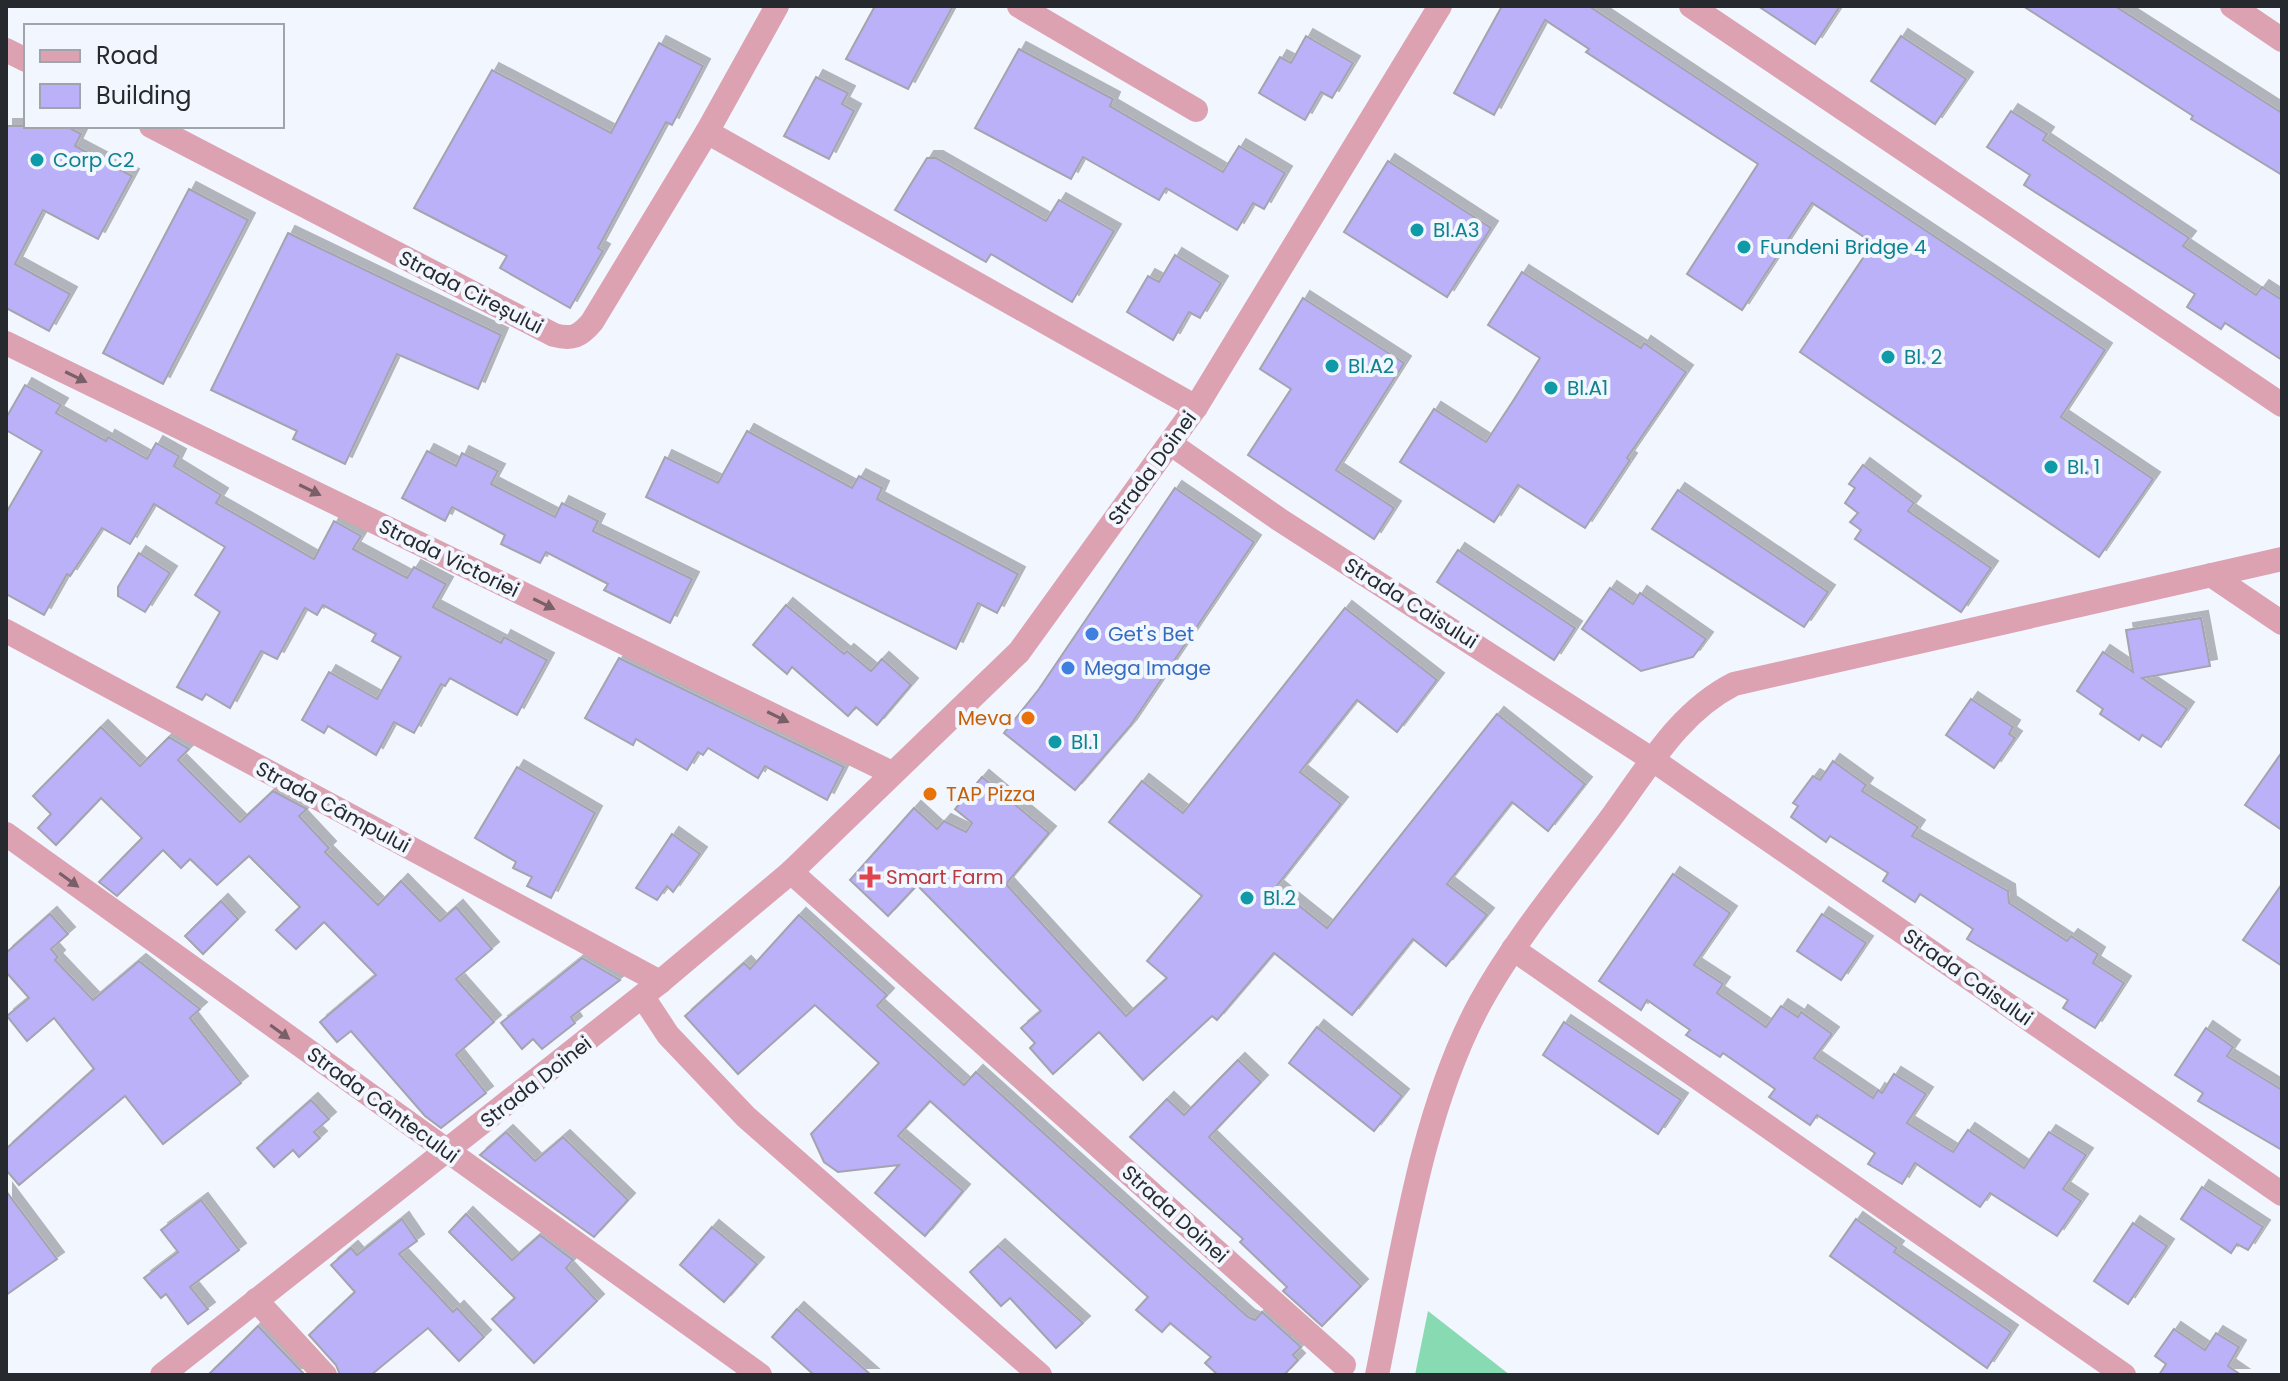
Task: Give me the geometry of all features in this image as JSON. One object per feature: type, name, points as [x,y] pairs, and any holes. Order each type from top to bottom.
[{"type":"street","name":"Strada Cireșului","points":[[155,128],[554,335],[570,339],[583,333],[592,322],[707,132],[777,6]]},
{"type":"street","points":[[1019,6],[1196,110]]},
{"type":"street","name":"Strada Doinei","points":[[162,1375],[652,990],[791,872],[1019,652],[1196,407],[1440,6]]},
{"type":"street","points":[[1691,6],[2282,405]]},
{"type":"street","points":[[2232,6],[2282,40]]},
{"type":"street","points":[[6,50],[24,59]]},
{"type":"street","points":[[707,132],[1196,407]]},
{"type":"street","name":"Strada Victoriei","points":[[6,343],[892,773]]},
{"type":"street","name":"Strada Caisului","points":[[1171,444],[1280,520],[1653,760],[2282,1194]]},
{"type":"street","points":[[1377,1375],[1409,1218],[1435,1118],[1479,1005],[1513,949],[1653,760],[1705,699],[1734,684],[2282,559]]},
{"type":"street","points":[[2211,575],[2282,623]]},
{"type":"street","name":"Strada Câmpului","points":[[6,631],[652,990]]},
{"type":"street","name":"Strada Cântecului","points":[[6,834],[760,1375]]},
{"type":"street","name":"Strada Doinei","points":[[791,872],[1344,1365]]},
{"type":"street","points":[[1513,949],[2124,1375]]},
{"type":"street","points":[[652,990],[668,1035],[746,1117],[1040,1375]]},
{"type":"street","points":[[256,1300],[325,1375]]},
{"type":"green space","points":[[1428,1311],[1510,1375],[1415,1375]]},
{"type":"building","points":[[875,6],[953,6],[908,89],[846,59]]},
{"type":"building","points":[[1502,6],[1589,6],[2105,350],[2061,417],[2153,479],[2099,557],[1800,352],[1873,243],[1812,203],[1742,310],[1687,274],[1758,164],[1586,52],[1589,49],[1545,20],[1494,115],[1454,93]]},
{"type":"building","points":[[1758,6],[1840,6],[1815,44]]},
{"type":"building","points":[[2023,6],[2115,6],[2282,113],[2282,175],[2191,119],[2193,116]]},
{"type":"building","points":[[1306,36],[1353,63],[1332,98],[1321,92],[1305,120],[1259,93],[1280,57],[1291,63]]},
{"type":"building","points":[[1901,36],[1966,79],[1935,124],[1871,81]]},
{"type":"building","points":[[659,43],[703,66],[672,125],[666,122],[598,248],[603,251],[570,308],[500,268],[507,256],[414,208],[492,70],[611,133]]},
{"type":"building","points":[[1019,49],[1113,99],[1110,106],[1223,172],[1239,146],[1285,173],[1264,209],[1253,203],[1237,230],[1166,188],[1159,200],[1083,157],[1071,179],[975,128]]},
{"type":"building","points":[[816,77],[848,93],[842,104],[854,111],[829,159],[784,136]]},
{"type":"building","points":[[2011,111],[2047,134],[2043,140],[2189,238],[2183,246],[2256,295],[2262,287],[2282,300],[2282,360],[2225,323],[2221,329],[2187,307],[2195,294],[2024,185],[2030,175],[1987,147]]},
{"type":"building","points":[[6,126],[70,128],[81,134],[75,146],[132,176],[98,239],[43,210],[15,264],[70,294],[49,331],[6,308]]},
{"type":"building","points":[[927,158],[936,158],[1046,221],[1059,200],[1114,231],[1072,302],[991,254],[986,262],[895,210]]},
{"type":"building","name":"Bl.A3","points":[[1388,161],[1491,228],[1447,297],[1344,232]]},
{"type":"building","points":[[189,189],[248,220],[163,384],[103,353]]},
{"type":"building","points":[[288,233],[501,335],[478,389],[397,354],[345,464],[293,439],[297,431],[211,390]]},
{"type":"building","points":[[1175,255],[1221,283],[1200,318],[1189,312],[1173,340],[1127,312],[1148,276],[1159,282]]},
{"type":"building","points":[[1522,272],[1641,348],[1644,343],[1686,372],[1627,458],[1630,460],[1585,528],[1518,485],[1494,522],[1400,462],[1434,409],[1486,442],[1513,401],[1540,358],[1488,325]]},
{"type":"building","points":[[1303,298],[1404,363],[1336,470],[1394,508],[1374,539],[1248,455],[1291,389],[1260,369]]},
{"type":"building","points":[[25,385],[61,405],[56,413],[106,441],[108,437],[147,459],[156,443],[179,456],[174,466],[221,495],[216,503],[314,559],[334,521],[361,536],[353,549],[407,578],[414,567],[446,584],[433,607],[501,643],[504,637],[547,660],[517,715],[450,678],[445,686],[441,684],[414,733],[394,722],[376,755],[328,726],[324,733],[302,720],[329,672],[377,699],[401,657],[372,641],[376,634],[323,605],[317,615],[305,608],[277,659],[261,651],[230,708],[206,694],[202,700],[177,687],[220,612],[195,595],[225,547],[154,504],[130,544],[102,528],[70,576],[67,574],[44,615],[6,594],[6,513],[42,451],[6,430],[6,418]]},
{"type":"building","points":[[747,431],[852,488],[859,476],[882,488],[877,499],[1018,574],[997,613],[978,603],[956,649],[646,497],[665,457],[718,483]]},
{"type":"building","points":[[427,451],[456,466],[462,453],[498,471],[491,484],[555,517],[562,503],[598,521],[593,531],[692,579],[670,623],[604,590],[608,584],[546,552],[540,563],[501,544],[505,535],[452,507],[445,521],[402,498]]},
{"type":"building","points":[[1863,465],[1914,503],[1908,511],[1991,568],[1961,612],[1855,539],[1861,530],[1850,522],[1858,513],[1845,503],[1855,488],[1849,484]]},
{"type":"building","points":[[1175,488],[1254,542],[1130,726],[1075,790],[1004,733],[1039,689]]},
{"type":"building","points":[[1678,490],[1828,592],[1804,627],[1652,529]]},
{"type":"building","points":[[1458,550],[1575,628],[1554,660],[1437,582]]},
{"type":"building","points":[[139,553],[170,573],[145,612],[118,596],[118,587]]},
{"type":"building","points":[[1610,588],[1633,604],[1640,593],[1706,639],[1693,657],[1641,671],[1582,629]]},
{"type":"building","points":[[786,605],[844,654],[847,651],[871,671],[882,659],[911,685],[877,725],[856,707],[848,716],[792,667],[787,674],[753,645]]},
{"type":"building","points":[[1345,608],[1437,680],[1397,732],[1357,700],[1300,772],[1341,804],[1276,887],[1327,928],[1497,714],[1585,784],[1548,831],[1512,802],[1447,884],[1487,915],[1446,966],[1413,939],[1352,1015],[1274,953],[1217,1020],[1212,1016],[1143,1080],[1099,1032],[1053,1074],[1030,1048],[1035,1043],[1021,1028],[1041,1011],[917,885],[888,916],[850,880],[914,808],[937,829],[944,821],[966,832],[972,823],[955,809],[982,777],[1049,833],[1006,884],[1126,1016],[1167,978],[1147,961],[1202,896],[1109,822],[1142,781],[1183,813]]},
{"type":"building","points":[[2201,618],[2210,666],[2142,678],[2187,709],[2161,747],[2142,735],[2139,740],[2100,714],[2103,709],[2077,691],[2103,652],[2133,672],[2126,630]]},
{"type":"building","points":[[619,658],[844,767],[827,800],[765,766],[758,778],[708,748],[703,755],[698,752],[687,770],[636,739],[633,745],[585,718]]},
{"type":"building","points":[[1971,699],[2013,727],[2009,734],[2015,738],[1994,768],[1946,735]]},
{"type":"building","points":[[101,727],[140,766],[169,737],[189,749],[178,760],[240,822],[273,791],[307,809],[299,816],[329,848],[325,852],[378,905],[401,881],[440,921],[456,907],[492,949],[456,979],[494,1022],[456,1055],[486,1093],[441,1128],[425,1116],[351,1031],[337,1042],[320,1022],[376,975],[324,922],[296,949],[276,930],[300,907],[249,856],[217,885],[190,859],[181,868],[163,850],[117,896],[99,882],[142,838],[101,798],[56,845],[38,828],[51,814],[33,796]]},
{"type":"building","points":[[2282,752],[2282,830],[2245,805]]},
{"type":"building","points":[[1833,761],[1866,785],[1862,791],[1918,827],[1912,836],[2008,891],[2009,903],[2067,941],[2071,936],[2098,954],[2093,963],[2124,983],[2095,1028],[2063,1008],[2068,1000],[1967,939],[1973,929],[1920,894],[1915,902],[1883,881],[1888,873],[1830,836],[1826,842],[1791,817],[1798,806],[1793,803],[1813,776],[1820,780]]},
{"type":"building","points":[[517,767],[595,813],[551,898],[527,886],[532,877],[513,868],[516,862],[475,838]]},
{"type":"building","points":[[672,834],[700,854],[673,892],[667,886],[657,900],[636,888]]},
{"type":"building","points":[[1673,874],[1730,913],[1694,965],[1723,984],[1717,993],[1766,1027],[1781,1006],[1798,1017],[1801,1012],[1832,1034],[1814,1058],[1873,1098],[1878,1090],[1882,1093],[1894,1074],[1926,1094],[1907,1123],[1953,1152],[1968,1130],[2024,1168],[2049,1132],[2086,1155],[2063,1189],[2081,1201],[2057,1236],[1990,1193],[1980,1207],[1915,1163],[1902,1184],[1868,1164],[1875,1153],[1817,1115],[1810,1125],[1769,1097],[1775,1089],[1723,1053],[1720,1057],[1686,1035],[1690,1030],[1647,1000],[1641,1010],[1599,981]]},
{"type":"building","points":[[2282,884],[2282,966],[2243,940]]},
{"type":"building","points":[[221,901],[238,919],[203,954],[185,936]]},
{"type":"building","points":[[50,914],[68,934],[51,949],[58,957],[55,960],[93,1000],[139,961],[200,1009],[190,1018],[241,1083],[163,1144],[125,1096],[19,1185],[6,1170],[6,1149],[94,1069],[54,1018],[27,1041],[7,1016],[29,998],[6,972],[6,953]]},
{"type":"building","points":[[1822,914],[1866,943],[1841,980],[1797,951]]},
{"type":"building","points":[[799,915],[887,995],[877,1006],[964,1085],[976,1072],[1248,1317],[1255,1320],[1262,1312],[1301,1347],[1293,1355],[1298,1360],[1284,1375],[1218,1375],[1205,1363],[1211,1357],[1170,1323],[1162,1332],[1136,1310],[1148,1297],[930,1101],[898,1136],[963,1191],[925,1236],[875,1193],[899,1165],[838,1172],[824,1162],[811,1134],[879,1063],[815,1005],[738,1074],[685,1016],[744,963],[750,969]]},
{"type":"building","points":[[582,958],[620,980],[571,1017],[575,1023],[542,1049],[533,1039],[522,1049],[501,1023]]},
{"type":"building","points":[[1564,1022],[1681,1100],[1658,1134],[1543,1055]]},
{"type":"building","points":[[1317,1027],[1402,1096],[1374,1131],[1289,1063]]},
{"type":"building","points":[[2206,1028],[2233,1047],[2227,1056],[2282,1090],[2282,1150],[2198,1101],[2203,1093],[2175,1075]]},
{"type":"building","points":[[1238,1060],[1261,1082],[1209,1137],[1361,1286],[1322,1326],[1283,1291],[1287,1287],[1240,1242],[1243,1239],[1130,1137],[1167,1099],[1184,1115]]},
{"type":"building","points":[[311,1100],[329,1119],[314,1132],[320,1138],[299,1157],[293,1150],[274,1167],[257,1148]]},
{"type":"building","points":[[506,1132],[535,1161],[563,1137],[628,1200],[594,1237],[480,1155]]},
{"type":"building","points":[[2202,1187],[2263,1227],[2248,1250],[2237,1244],[2231,1253],[2181,1219]]},
{"type":"building","points":[[6,1191],[57,1259],[6,1295]]},
{"type":"building","points":[[201,1200],[239,1250],[190,1287],[208,1309],[188,1324],[166,1294],[161,1298],[144,1278],[178,1252],[161,1230]]},
{"type":"building","points":[[466,1214],[512,1260],[540,1235],[573,1260],[566,1268],[597,1301],[534,1363],[492,1319],[515,1298],[449,1232]]},
{"type":"building","points":[[402,1219],[417,1241],[399,1254],[453,1312],[457,1308],[484,1337],[459,1361],[428,1328],[371,1375],[340,1375],[336,1365],[309,1335],[355,1292],[331,1265],[351,1248],[357,1255]]},
{"type":"building","points":[[1856,1219],[1897,1248],[1894,1252],[2011,1332],[1987,1368],[1830,1256]]},
{"type":"building","points":[[2133,1223],[2167,1246],[2128,1304],[2094,1281]]},
{"type":"building","points":[[712,1227],[757,1264],[724,1302],[680,1265]]},
{"type":"building","points":[[998,1246],[1083,1323],[1056,1348],[1010,1298],[1001,1306],[970,1272]]},
{"type":"building","points":[[797,1309],[871,1375],[814,1375],[772,1337]]},
{"type":"building","points":[[258,1326],[305,1375],[208,1375],[238,1346]]},
{"type":"building","points":[[2174,1329],[2205,1350],[2216,1333],[2239,1347],[2228,1366],[2241,1375],[2159,1375],[2166,1364],[2155,1356]]},
{"type":"place","name":"Corp C2","points":[[37,160]]},
{"type":"place","name":"Bl.A3","points":[[1417,230]]},
{"type":"place","name":"Fundeni Bridge 4","points":[[1744,247]]},
{"type":"place","name":"Bl. 2","points":[[1888,357]]},
{"type":"place","name":"Bl.A2","points":[[1332,366]]},
{"type":"place","name":"Bl.A1","points":[[1551,388]]},
{"type":"place","name":"Bl. 1","points":[[2051,467]]},
{"type":"place","name":"Get's Bet","points":[[1092,634]]},
{"type":"place","name":"Mega Image","points":[[1068,668]]},
{"type":"place","name":"Meva","points":[[1028,718]]},
{"type":"place","name":"Bl.1","points":[[1055,742]]},
{"type":"place","name":"TAP Pizza","points":[[930,794]]},
{"type":"place","name":"Smart Farm","points":[[870,877]]},
{"type":"place","name":"Bl.2","points":[[1247,898]]}]
